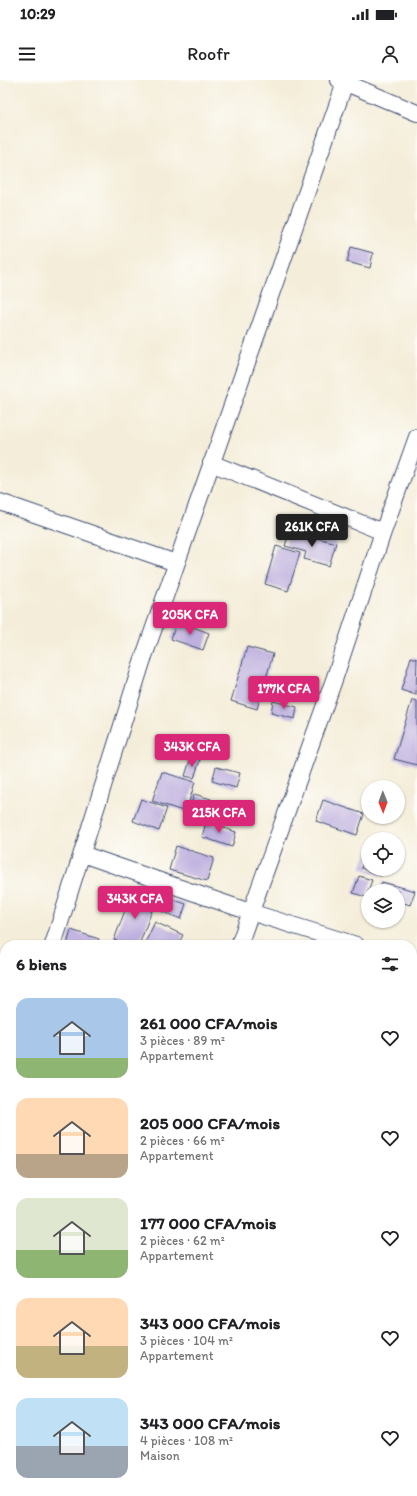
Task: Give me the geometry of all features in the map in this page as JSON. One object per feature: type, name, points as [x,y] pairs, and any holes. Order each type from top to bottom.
[{"type":"street","points":[[54,940],[140,669],[343,81],[417,113]]},
{"type":"street","points":[[241,940],[335,677],[383,532],[417,437]]},
{"type":"street","points":[[211,463],[383,532]]},
{"type":"street","points":[[0,502],[176,563]]},
{"type":"street","points":[[82,854],[250,912],[340,940]]},
{"type":"building","points":[[351,247],[373,253],[370,268],[347,262]]},
{"type":"building","points":[[290,531],[336,543],[329,566],[304,559],[306,552],[285,546]]},
{"type":"building","points":[[276,546],[300,553],[288,591],[265,584]]},
{"type":"building","points":[[177,621],[209,633],[203,650],[171,639]]},
{"type":"building","points":[[247,647],[273,654],[257,709],[231,701]]},
{"type":"building","points":[[411,657],[417,659],[416,695],[401,690]]},
{"type":"building","points":[[412,700],[417,701],[417,765],[394,759]]},
{"type":"building","points":[[273,701],[297,707],[295,719],[271,713]]},
{"type":"building","points":[[191,757],[200,760],[194,778],[185,776]]},
{"type":"building","points":[[216,767],[240,773],[236,788],[212,781]]},
{"type":"building","points":[[162,772],[195,782],[186,812],[152,801]]},
{"type":"building","points":[[194,794],[211,799],[205,817],[189,813]]},
{"type":"building","points":[[141,799],[167,808],[159,831],[133,821]]},
{"type":"building","points":[[323,800],[361,813],[361,823],[357,835],[316,821]]},
{"type":"building","points":[[206,822],[236,832],[232,847],[202,837]]},
{"type":"building","points":[[176,846],[214,858],[207,881],[169,870]]},
{"type":"building","points":[[359,876],[372,880],[371,884],[361,884],[361,895],[353,893]]},
{"type":"building","points":[[405,888],[415,891],[410,905],[405,903]]},
{"type":"building","points":[[132,892],[156,900],[141,940],[114,940]]},
{"type":"building","points":[[166,897],[186,904],[181,919],[161,911]]},
{"type":"building","points":[[155,922],[183,935],[180,940],[146,940]]},
{"type":"building","points":[[71,930],[99,939],[99,940],[68,940]]}]
